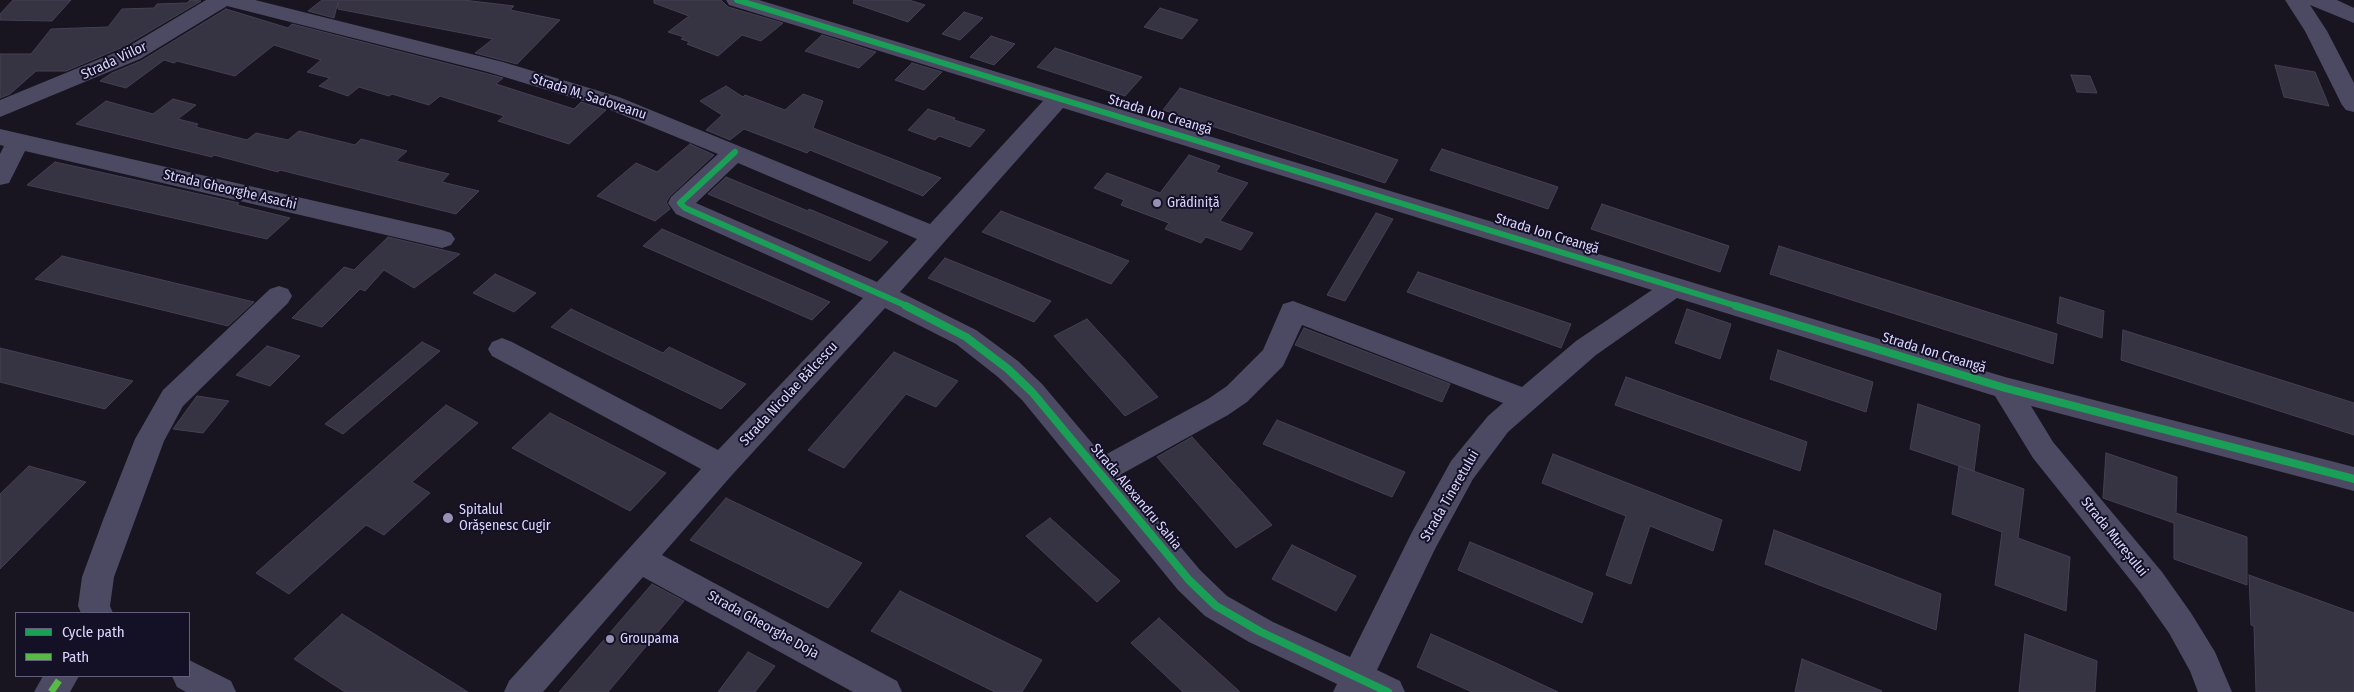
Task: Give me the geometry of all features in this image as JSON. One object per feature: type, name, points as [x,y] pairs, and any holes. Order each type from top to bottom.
[{"type":"street","name":"Strada Viilor","points":[[0,109],[132,54],[162,38],[220,0]]},
{"type":"street","name":"Strada M. Sadoveanu","points":[[229,0],[494,67],[611,102],[935,236]]},
{"type":"street","name":"Strada Ion Creangă","points":[[737,0],[1674,285],[2005,388],[2354,479]]},
{"type":"street","points":[[2296,0],[2316,30],[2354,104]]},
{"type":"street","points":[[2316,0],[2334,6],[2354,17]]},
{"type":"street","name":"Strada Nicolae Bălcescu","points":[[522,692],[722,466],[882,295],[1059,98]]},
{"type":"street","name":"Strada Gheorghe Asachi","points":[[0,177],[9,140],[442,239]]},
{"type":"street","name":"Strada Alexandru Sahia","points":[[735,152],[680,203],[685,208],[940,322],[988,352],[1032,392],[1189,580],[1216,606],[1354,685],[1388,692]]},
{"type":"street","name":"Strada Tineretului","points":[[1354,685],[1423,541],[1462,470],[1477,448],[1498,424],[1586,348],[1662,296],[1674,285]]},
{"type":"street","points":[[97,612],[94,606],[98,578],[118,520],[150,439],[173,398],[278,296]]},
{"type":"street","points":[[1099,472],[1218,407],[1237,394],[1273,358],[1284,337],[1293,311],[1526,400]]},
{"type":"street","points":[[502,349],[722,466]]},
{"type":"street","name":"Strada Mureșului","points":[[2005,388],[2043,450],[2151,582],[2180,623],[2203,663],[2215,692]]},
{"type":"street","name":"Strada Gheorghe Doja","points":[[640,559],[885,692]]},
{"type":"street","points":[[51,692],[61,677]]},
{"type":"street","points":[[190,677],[219,692]]},
{"type":"building","points":[[13,0],[71,0],[52,21],[0,20],[0,14]]},
{"type":"building","points":[[190,0],[201,1],[123,47],[66,71],[36,71],[10,94],[0,98],[0,54],[31,54],[51,29],[108,27],[122,9],[154,8],[157,4],[187,3]]},
{"type":"building","points":[[322,0],[463,0],[514,6],[510,10],[560,20],[517,64],[475,53],[493,39],[338,9],[338,2],[334,18],[308,11]]},
{"type":"building","points":[[654,0],[721,0],[728,7],[783,23],[761,41],[742,35],[718,56],[687,44],[690,42],[681,39],[684,37],[668,32],[689,16],[654,3]]},
{"type":"building","points":[[854,0],[909,0],[925,5],[908,22],[853,3]]},
{"type":"building","points":[[1160,8],[1198,20],[1182,39],[1144,27]]},
{"type":"building","points":[[226,9],[288,28],[292,24],[503,78],[496,84],[574,109],[581,102],[606,110],[569,144],[498,121],[504,116],[440,96],[429,105],[359,87],[348,96],[319,86],[330,78],[307,72],[321,60],[274,45],[235,76],[177,61],[174,63],[164,60],[126,88],[100,81],[112,73],[141,61]]},
{"type":"building","points":[[964,12],[983,18],[960,40],[942,34]]},
{"type":"building","points":[[822,35],[876,52],[859,68],[805,51]]},
{"type":"building","points":[[991,36],[1015,44],[994,65],[970,57]]},
{"type":"building","points":[[1055,48],[1142,77],[1125,96],[1037,67]]},
{"type":"building","points":[[912,63],[942,72],[924,90],[895,80]]},
{"type":"building","points":[[2275,65],[2315,72],[2329,106],[2284,97]]},
{"type":"building","points":[[2071,75],[2090,76],[2097,93],[2077,92]]},
{"type":"building","points":[[726,86],[743,97],[745,95],[785,110],[803,94],[823,101],[813,128],[941,178],[923,196],[810,150],[807,153],[744,129],[730,140],[706,130],[722,115],[700,101]]},
{"type":"building","points":[[1180,88],[1398,160],[1385,183],[1163,110]]},
{"type":"building","points":[[173,99],[196,105],[178,119],[198,124],[196,127],[247,140],[256,133],[288,140],[299,131],[355,145],[361,139],[407,151],[396,161],[449,174],[442,182],[479,191],[456,214],[280,170],[278,172],[214,155],[212,157],[76,124],[106,101],[153,114]]},
{"type":"building","points":[[928,109],[985,130],[970,147],[939,136],[935,140],[908,130]]},
{"type":"building","points":[[690,144],[714,155],[670,196],[666,202],[670,209],[655,221],[597,196],[636,163],[657,172]]},
{"type":"building","points":[[1442,149],[1558,187],[1548,209],[1430,170]]},
{"type":"building","name":"Grădiniță","points":[[1189,155],[1220,166],[1216,172],[1248,183],[1220,221],[1253,233],[1241,250],[1206,237],[1201,243],[1165,229],[1169,223],[1121,205],[1124,200],[1094,188],[1107,173],[1160,193]]},
{"type":"building","points":[[55,162],[239,203],[237,205],[290,218],[267,239],[27,185]]},
{"type":"building","points":[[726,177],[888,242],[870,261],[708,194]]},
{"type":"building","points":[[1602,204],[1729,246],[1720,272],[1591,229]]},
{"type":"building","points":[[1001,211],[1129,261],[1111,284],[982,232]]},
{"type":"building","points":[[1376,213],[1393,219],[1345,301],[1327,295]]},
{"type":"building","points":[[662,229],[830,302],[812,320],[643,246]]},
{"type":"building","points":[[388,237],[460,254],[414,288],[384,270],[365,291],[360,289],[322,327],[292,318],[344,267],[354,270]]},
{"type":"building","points":[[1779,246],[2057,334],[2053,364],[1770,274]]},
{"type":"building","points":[[62,256],[254,302],[228,326],[35,279]]},
{"type":"building","points":[[945,258],[1051,301],[1034,322],[928,278]]},
{"type":"building","points":[[1418,272],[1571,324],[1561,348],[1407,292]]},
{"type":"building","points":[[495,274],[536,293],[514,312],[473,293]]},
{"type":"building","points":[[2060,297],[2104,311],[2102,338],[2057,323]]},
{"type":"building","points":[[571,309],[663,353],[669,347],[746,384],[721,409],[551,327]]},
{"type":"building","points":[[1687,309],[1731,324],[1720,359],[1675,343]]},
{"type":"building","points":[[1087,319],[1158,397],[1125,416],[1054,336]]},
{"type":"building","points":[[1304,328],[1450,384],[1442,402],[1295,345]]},
{"type":"building","points":[[2123,330],[2354,403],[2354,435],[2121,360]]},
{"type":"building","points":[[422,342],[440,351],[343,434],[325,424]]},
{"type":"building","points":[[267,346],[300,356],[270,386],[236,375]]},
{"type":"building","points":[[0,348],[133,381],[105,409],[0,382]]},
{"type":"building","points":[[1778,350],[1873,382],[1866,412],[1770,379]]},
{"type":"building","points":[[894,352],[958,381],[936,407],[906,394],[844,468],[808,450]]},
{"type":"building","points":[[1626,377],[1807,442],[1800,471],[1615,405]]},
{"type":"building","points":[[197,396],[229,401],[203,433],[173,429]]},
{"type":"building","points":[[1918,404],[1980,425],[1974,471],[1910,449]]},
{"type":"building","points":[[446,405],[478,423],[412,482],[430,493],[384,535],[366,525],[289,594],[256,573]]},
{"type":"building","points":[[550,413],[666,473],[630,511],[512,448]]},
{"type":"building","points":[[1277,420],[1405,472],[1392,497],[1263,444]]},
{"type":"building","points":[[1192,437],[1272,525],[1236,548],[1157,457]]},
{"type":"building","points":[[2106,453],[2177,477],[2176,513],[2247,537],[2247,585],[2174,559],[2174,523],[2103,498]]},
{"type":"building","points":[[1553,454],[1722,520],[1713,551],[1650,526],[1631,584],[1606,575],[1626,516],[1542,483]]},
{"type":"building","points":[[29,466],[86,482],[0,569],[0,494]]},
{"type":"building","points":[[1959,466],[2024,489],[2018,538],[2070,557],[2066,611],[1995,585],[2002,532],[1952,514]]},
{"type":"building","points":[[726,498],[862,563],[828,608],[690,540]]},
{"type":"building","points":[[1050,518],[1120,581],[1097,602],[1026,536]]},
{"type":"building","points":[[1774,530],[1941,594],[1936,630],[1765,564]]},
{"type":"building","points":[[1470,542],[1593,593],[1582,623],[1458,570]]},
{"type":"building","points":[[1292,545],[1356,576],[1336,611],[1272,579]]},
{"type":"building","points":[[2249,575],[2354,613],[2354,692],[2256,692],[2254,626],[2251,625]]},
{"type":"building","points":[[652,584],[684,601],[608,692],[559,692]]},
{"type":"building","points":[[900,591],[1042,660],[1022,692],[995,692],[871,631]]},
{"type":"building","points":[[342,614],[468,692],[345,692],[294,659]]},
{"type":"building","points":[[1159,618],[1240,692],[1183,692],[1131,643]]},
{"type":"building","points":[[1431,634],[1558,692],[1472,692],[1417,667]]},
{"type":"building","points":[[2025,634],[2097,661],[2095,692],[2019,692]]},
{"type":"building","points":[[748,652],[775,666],[755,692],[718,692]]},
{"type":"building","points":[[1802,659],[1882,691],[1795,692]]},
{"type":"marked path","points":[[51,692],[61,677]]},
{"type":"cycle path","points":[[737,0],[2005,388],[2354,479]]},
{"type":"cycle path","points":[[735,152],[680,203],[685,208],[916,310],[966,337],[1008,369],[1032,392],[1189,580],[1216,606],[1261,632],[1388,692]]},
{"type":"place","name":"Grădiniță","points":[[1157,203]]},
{"type":"place","name":"Spitalul Orășenesc Cugir","points":[[448,518]]},
{"type":"place","name":"Groupama","points":[[610,639]]}]
